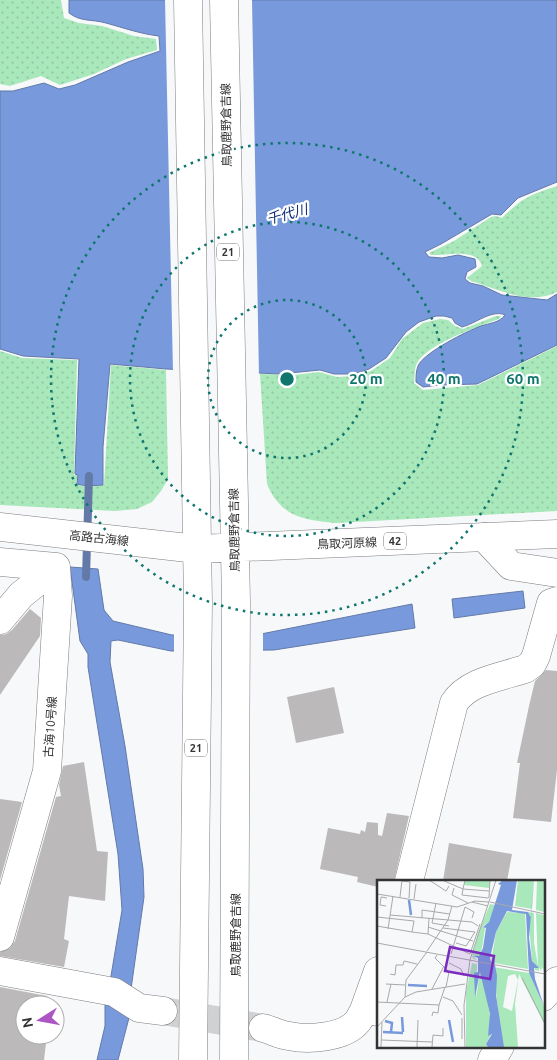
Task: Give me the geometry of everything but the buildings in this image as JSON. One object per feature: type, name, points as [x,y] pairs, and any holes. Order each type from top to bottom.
[{"type":"main road","name":"21","points":[[188,0],[197,501],[194,1060]]},
{"type":"main road","name":"鳥取鹿野倉吉線","points":[[224,0],[236,602],[234,1060]]},
{"type":"main road","name":"高路古海線","points":[[0,527],[197,549]]},
{"type":"main road","name":"鳥取河原線","points":[[197,549],[557,534]]},
{"type":"main road","points":[[484,537],[511,566],[557,573]]},
{"type":"main road","points":[[0,562],[56,567]]},
{"type":"main road","points":[[0,620],[21,595],[56,567]]},
{"type":"main road","name":"古海10号線","points":[[0,937],[47,771],[58,596],[56,567]]},
{"type":"main road","points":[[409,880],[454,703],[467,688],[525,669],[532,664],[551,603],[557,601]]},
{"type":"main road","points":[[0,971],[114,992],[139,1008],[163,1011]]},
{"type":"main road","points":[[263,1028],[288,1036],[308,1039],[330,1036],[345,1030],[371,1011],[377,977]]},
{"type":"main road","points":[[544,996],[557,981]]},
{"type":"green space","points":[[0,0],[61,0],[64,18],[79,23],[102,26],[134,36],[156,39],[157,50],[126,59],[94,74],[60,85],[41,76],[10,86],[0,84]]},
{"type":"green space","points":[[557,186],[557,292],[546,296],[525,297],[503,292],[467,278],[482,266],[474,256],[467,254],[431,255],[429,253],[454,241],[491,217],[502,218],[527,197]]},
{"type":"green space","points":[[496,316],[501,316],[499,319],[442,342],[423,356],[416,365],[414,383],[423,390],[478,385],[557,346],[557,511],[336,523],[294,515],[279,504],[267,484],[260,374],[294,375],[319,372],[337,377],[354,376],[371,371],[390,358],[402,339],[423,323],[440,319],[448,320],[455,326],[463,329]]},
{"type":"green space","points":[[0,351],[22,358],[77,360],[74,475],[78,475],[76,484],[88,487],[104,485],[111,365],[166,370],[168,479],[152,502],[137,509],[115,511],[0,505]]},
{"type":"water","name":"千代川","points":[[69,0],[557,0],[557,182],[518,198],[501,215],[492,214],[425,252],[429,257],[442,258],[458,255],[475,259],[476,267],[467,272],[465,279],[470,283],[483,286],[502,295],[547,300],[557,294],[557,345],[477,384],[423,387],[416,382],[416,372],[418,366],[428,355],[456,337],[497,321],[505,315],[489,315],[462,327],[455,323],[452,318],[444,316],[436,316],[419,322],[406,332],[386,358],[369,369],[354,374],[334,374],[320,370],[280,374],[166,369],[110,364],[103,447],[103,485],[87,486],[77,484],[78,475],[75,474],[79,359],[23,356],[0,349],[0,91],[13,91],[44,83],[59,89],[75,85],[128,62],[160,51],[159,36],[78,18],[69,13]]},
{"type":"water","points":[[70,567],[98,569],[104,610],[113,621],[172,635],[261,634],[412,604],[415,628],[274,650],[171,651],[118,640],[111,641],[110,662],[125,746],[143,869],[144,897],[130,996],[130,1014],[118,1060],[97,1060],[105,1026],[105,1003],[122,910],[118,854],[88,667],[88,654],[80,641]]},
{"type":"water","points":[[523,591],[525,608],[454,618],[452,599]]},
{"type":"pier","points":[[165,0],[252,0],[259,376],[173,372]]},
{"type":"pier","points":[[263,631],[263,653],[174,653],[174,633]]},
{"type":"waterway","points":[[86,577],[89,476]]},
{"type":"tunnel","points":[[163,1011],[263,1028]]}]
